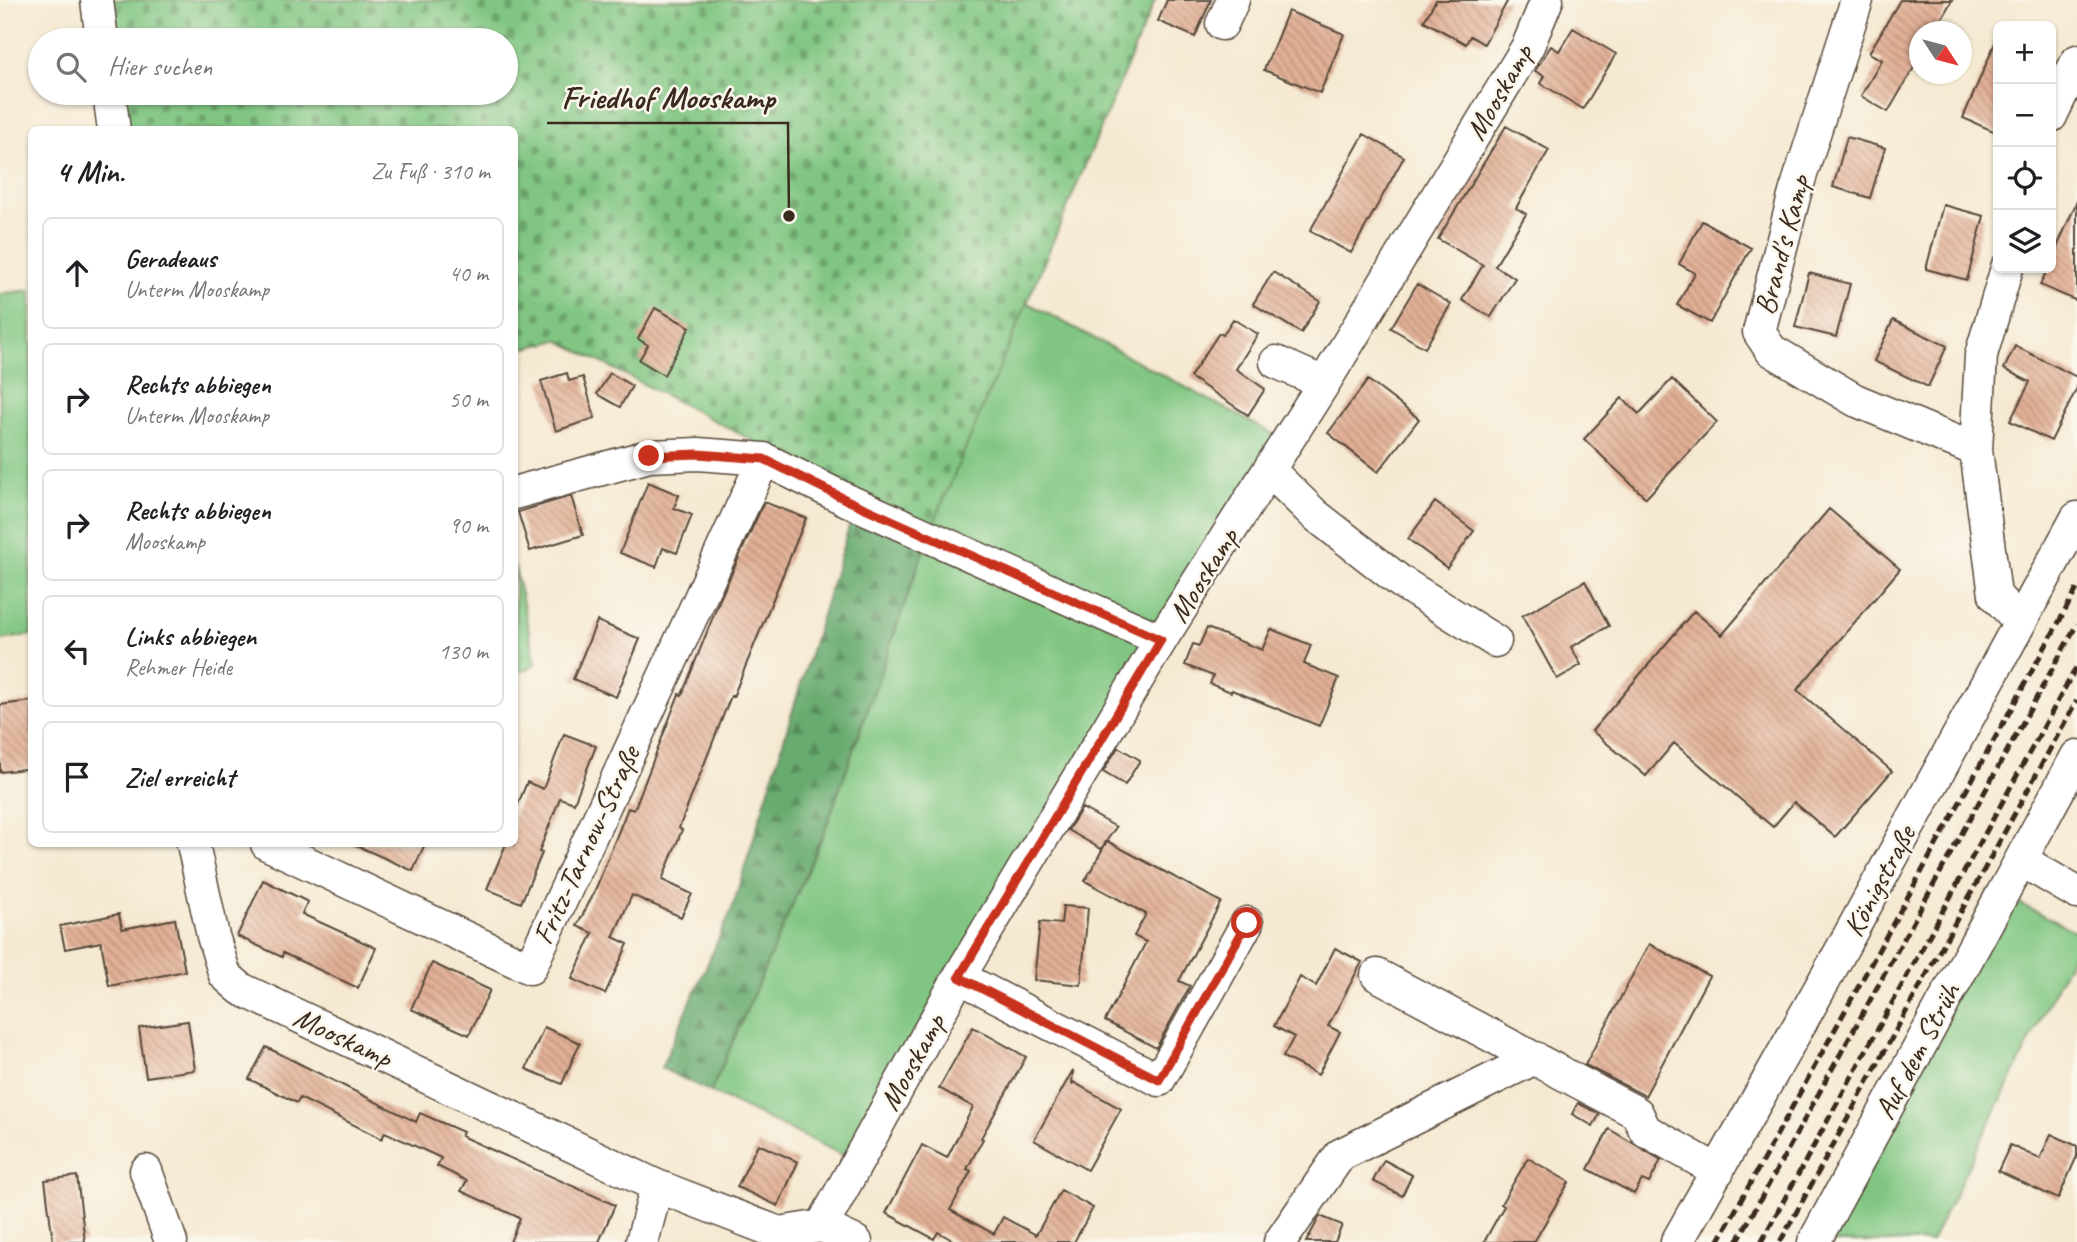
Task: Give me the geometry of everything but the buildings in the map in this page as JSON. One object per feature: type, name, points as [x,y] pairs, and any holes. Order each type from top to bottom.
[{"type":"street","points":[[97,0],[100,28]]},
{"type":"street","name":"Mooskamp","points":[[194,847],[213,936],[225,975],[241,989],[657,1186],[779,1233],[822,1226],[959,977],[1161,640],[1324,383],[1528,46],[1547,0]]},
{"type":"street","name":"Brand's Kamp","points":[[1857,0],[1795,193],[1759,332],[1771,350],[1855,400],[1976,450]]},
{"type":"street","points":[[2056,105],[2077,61]]},
{"type":"street","points":[[111,105],[114,126]]},
{"type":"street","points":[[2006,273],[1982,355],[1976,450],[1995,595],[2019,621]]},
{"type":"street","points":[[1276,362],[1324,383]]},
{"type":"street","points":[[518,492],[649,456],[698,454],[764,459],[849,501],[1161,640]]},
{"type":"street","name":"Fritz-Tarnow-Straße","points":[[273,847],[530,968],[764,459]]},
{"type":"street","points":[[1269,470],[1314,514],[1401,582],[1495,641]]},
{"type":"street","name":"Königstraße","points":[[1677,1242],[1837,958],[2077,518]]},
{"type":"street","name":"Auf dem Strüh","points":[[1814,1242],[2077,757]]},
{"type":"street","points":[[2021,860],[2077,893]]},
{"type":"street","points":[[959,977],[1159,1080],[1247,923]]},
{"type":"street","points":[[1377,975],[1637,1113],[1645,1130],[1718,1171]]},
{"type":"street","points":[[1280,1242],[1340,1155],[1535,1058]]},
{"type":"street","points":[[146,1171],[171,1242]]},
{"type":"street","points":[[642,1242],[657,1186]]},
{"type":"street","points":[[822,1226],[856,1242]]},
{"type":"green space","points":[[88,0],[1155,0],[930,532],[558,340],[518,350],[518,126],[105,126],[102,105],[518,105],[518,28],[92,28]]},
{"type":"green space","points":[[28,290],[28,635],[0,640],[0,294]]},
{"type":"green space","points":[[1026,302],[1275,435],[849,1158],[711,1092],[825,830],[930,532]]},
{"type":"green space","points":[[859,494],[930,532],[825,830],[711,1092],[661,1068],[732,909]]},
{"type":"green space","points":[[518,581],[536,663],[527,670],[518,671]]},
{"type":"green space","points":[[1990,889],[2077,932],[2077,945],[1931,1242],[1806,1242]]},
{"type":"railway","points":[[1718,1242],[2077,589]]},
{"type":"railway","points":[[1737,1242],[2077,624]]},
{"type":"railway","points":[[1761,1242],[2077,666]]},
{"type":"railway","points":[[1780,1242],[2077,700]]},
{"type":"place","name":"Friedhof Mooskamp","points":[[789,216]]},
{"type":"route","points":[[649,456],[698,454],[764,459],[849,501],[1161,640],[959,977],[1159,1080],[1247,923]]}]
